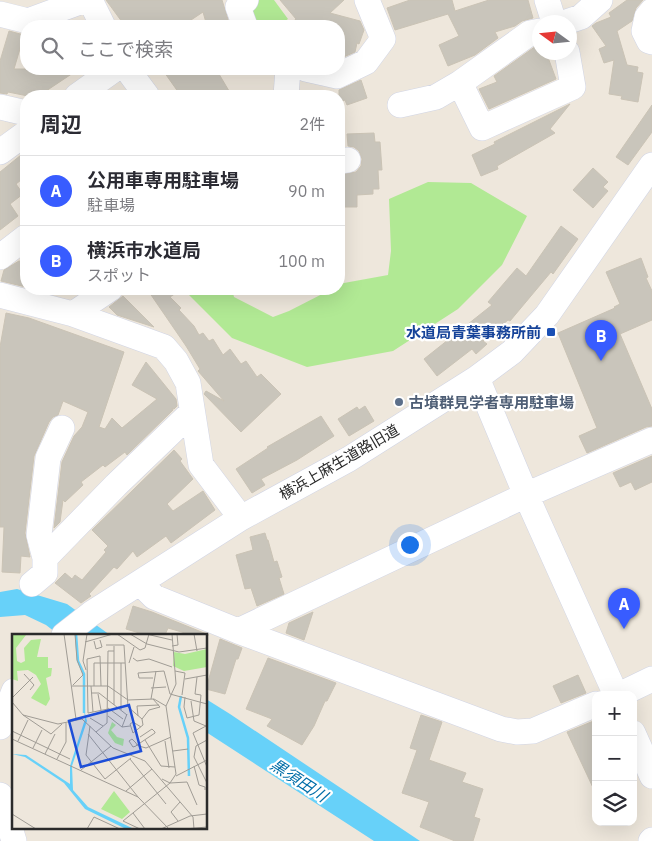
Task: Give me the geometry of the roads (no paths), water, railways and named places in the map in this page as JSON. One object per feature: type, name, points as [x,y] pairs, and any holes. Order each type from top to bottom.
[{"type":"street","points":[[31,20],[86,0]]},
{"type":"street","points":[[90,0],[100,20]]},
{"type":"street","points":[[243,20],[238,7],[246,0]]},
{"type":"street","points":[[345,72],[366,62],[383,40],[368,0]]},
{"type":"street","points":[[547,0],[552,15]]},
{"type":"street","points":[[577,18],[600,0]]},
{"type":"street","points":[[652,11],[647,17],[644,31],[649,41],[652,42]]},
{"type":"street","points":[[0,14],[24,20]]},
{"type":"street","points":[[400,105],[436,97],[460,83],[532,32]]},
{"type":"street","points":[[460,83],[482,128],[573,88],[568,60]]},
{"type":"street","points":[[85,90],[106,75]]},
{"type":"street","points":[[131,75],[143,90]]},
{"type":"street","points":[[286,90],[288,75]]},
{"type":"street","points":[[0,107],[20,112]]},
{"type":"street","points":[[0,152],[20,137]]},
{"type":"street","name":"横浜上麻生道路旧道","points":[[65,634],[92,613],[241,518],[350,459],[477,378],[512,352],[547,315],[652,165]]},
{"type":"street","points":[[0,257],[20,242]]},
{"type":"street","points":[[0,295],[73,314],[164,347],[176,361],[188,383],[201,465],[241,518]]},
{"type":"street","points":[[73,314],[101,295]]},
{"type":"street","points":[[477,378],[526,495],[615,691]]},
{"type":"street","points":[[45,558],[116,485],[192,412]]},
{"type":"street","points":[[32,584],[45,573],[45,558],[39,535],[48,458],[62,428]]},
{"type":"street","points":[[238,632],[526,495],[652,440]]},
{"type":"street","points":[[140,583],[154,597],[238,632],[501,729],[518,732],[533,731],[592,706]]},
{"type":"street","points":[[626,691],[652,679]]},
{"type":"street","points":[[0,727],[12,696]]},
{"type":"street","points":[[634,736],[652,776]]},
{"type":"street","points":[[0,795],[14,841]]},
{"type":"water","points":[[17,589],[67,604],[109,634],[58,634],[46,625],[25,615],[0,617],[0,592]]},
{"type":"water","name":"黒須田川","points":[[208,700],[420,841],[374,841],[208,733]]},
{"type":"place","name":"水道局青葉事務所前","points":[[551,332]]},
{"type":"place","name":"横浜市水道局","points":[[601,361]]},
{"type":"place","name":"古墳群見学者専用駐車場","points":[[399,402]]},
{"type":"place","name":"公用車専用駐車場","points":[[624,629]]}]
